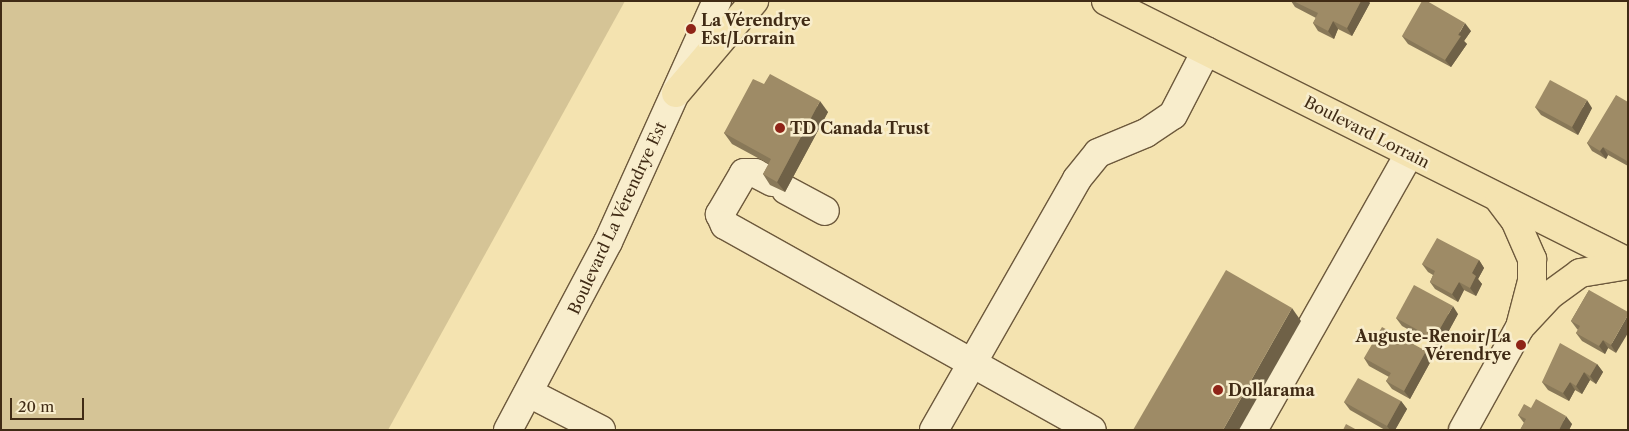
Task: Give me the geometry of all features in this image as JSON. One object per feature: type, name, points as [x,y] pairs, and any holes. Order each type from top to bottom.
[{"type":"main road","points":[[676,93],[754,1]]},
{"type":"main road","name":"Boulevard Lorrain","points":[[1106,1],[1628,264]]},
{"type":"main road","points":[[1496,197],[1515,220],[1532,259],[1532,281],[1520,327]]},
{"type":"main road","points":[[1520,327],[1550,295],[1580,273],[1628,264]]},
{"type":"street","name":"Boulevard La Vérendrye Est","points":[[508,430],[608,242],[717,1]]},
{"type":"street","points":[[934,430],[1077,179],[1098,153],[1146,133],[1173,115],[1206,51]]},
{"type":"street","points":[[1253,430],[1410,153]]},
{"type":"street","points":[[825,211],[755,173],[744,173],[720,214],[724,225],[1092,430]]},
{"type":"street","points":[[1464,430],[1520,327]]},
{"type":"street","points":[[529,393],[600,430]]},
{"type":"shaded area","points":[[1,1],[625,1],[388,430],[1,430]]},
{"type":"building","points":[[1293,1],[1361,1],[1347,28],[1333,21],[1328,31],[1313,23],[1318,13]]},
{"type":"building","points":[[1422,1],[1427,1],[1465,23],[1458,35],[1461,36],[1445,60],[1402,36]]},
{"type":"building","name":"TD Canada Trust","points":[[770,74],[820,101],[777,182],[763,174],[771,159],[724,133],[753,79],[764,84]]},
{"type":"building","points":[[1550,80],[1587,100],[1572,127],[1535,107]]},
{"type":"building","points":[[1616,95],[1628,102],[1627,161],[1603,147],[1600,151],[1587,143]]},
{"type":"building","points":[[1437,238],[1479,260],[1472,273],[1476,276],[1470,288],[1459,282],[1452,294],[1430,282],[1435,271],[1422,264]]},
{"type":"building","points":[[1226,270],[1292,308],[1223,430],[1133,430]]},
{"type":"building","points":[[1414,285],[1453,306],[1434,339],[1396,318]]},
{"type":"building","points":[[1589,290],[1628,312],[1611,345],[1603,340],[1599,346],[1576,333],[1580,326],[1571,321]]},
{"type":"building","points":[[1382,327],[1426,351],[1404,391],[1386,381],[1391,373],[1364,358]]},
{"type":"building","points":[[1560,343],[1597,364],[1590,376],[1584,372],[1576,386],[1570,382],[1563,393],[1542,382]]},
{"type":"building","points":[[1358,378],[1401,401],[1387,426],[1344,402]]},
{"type":"building","points":[[1536,399],[1566,416],[1559,430],[1520,430],[1526,419],[1518,415],[1524,404],[1531,408]]},
{"type":"building","points":[[1346,424],[1357,430],[1343,430]]},
{"type":"place","name":"La Vérendrye Est/Lorrain","points":[[691,29]]},
{"type":"place","name":"TD Canada Trust","points":[[780,128]]},
{"type":"place","name":"Auguste-Renoir/La Vérendrye","points":[[1521,345]]},
{"type":"place","name":"Dollarama","points":[[1218,390]]}]
